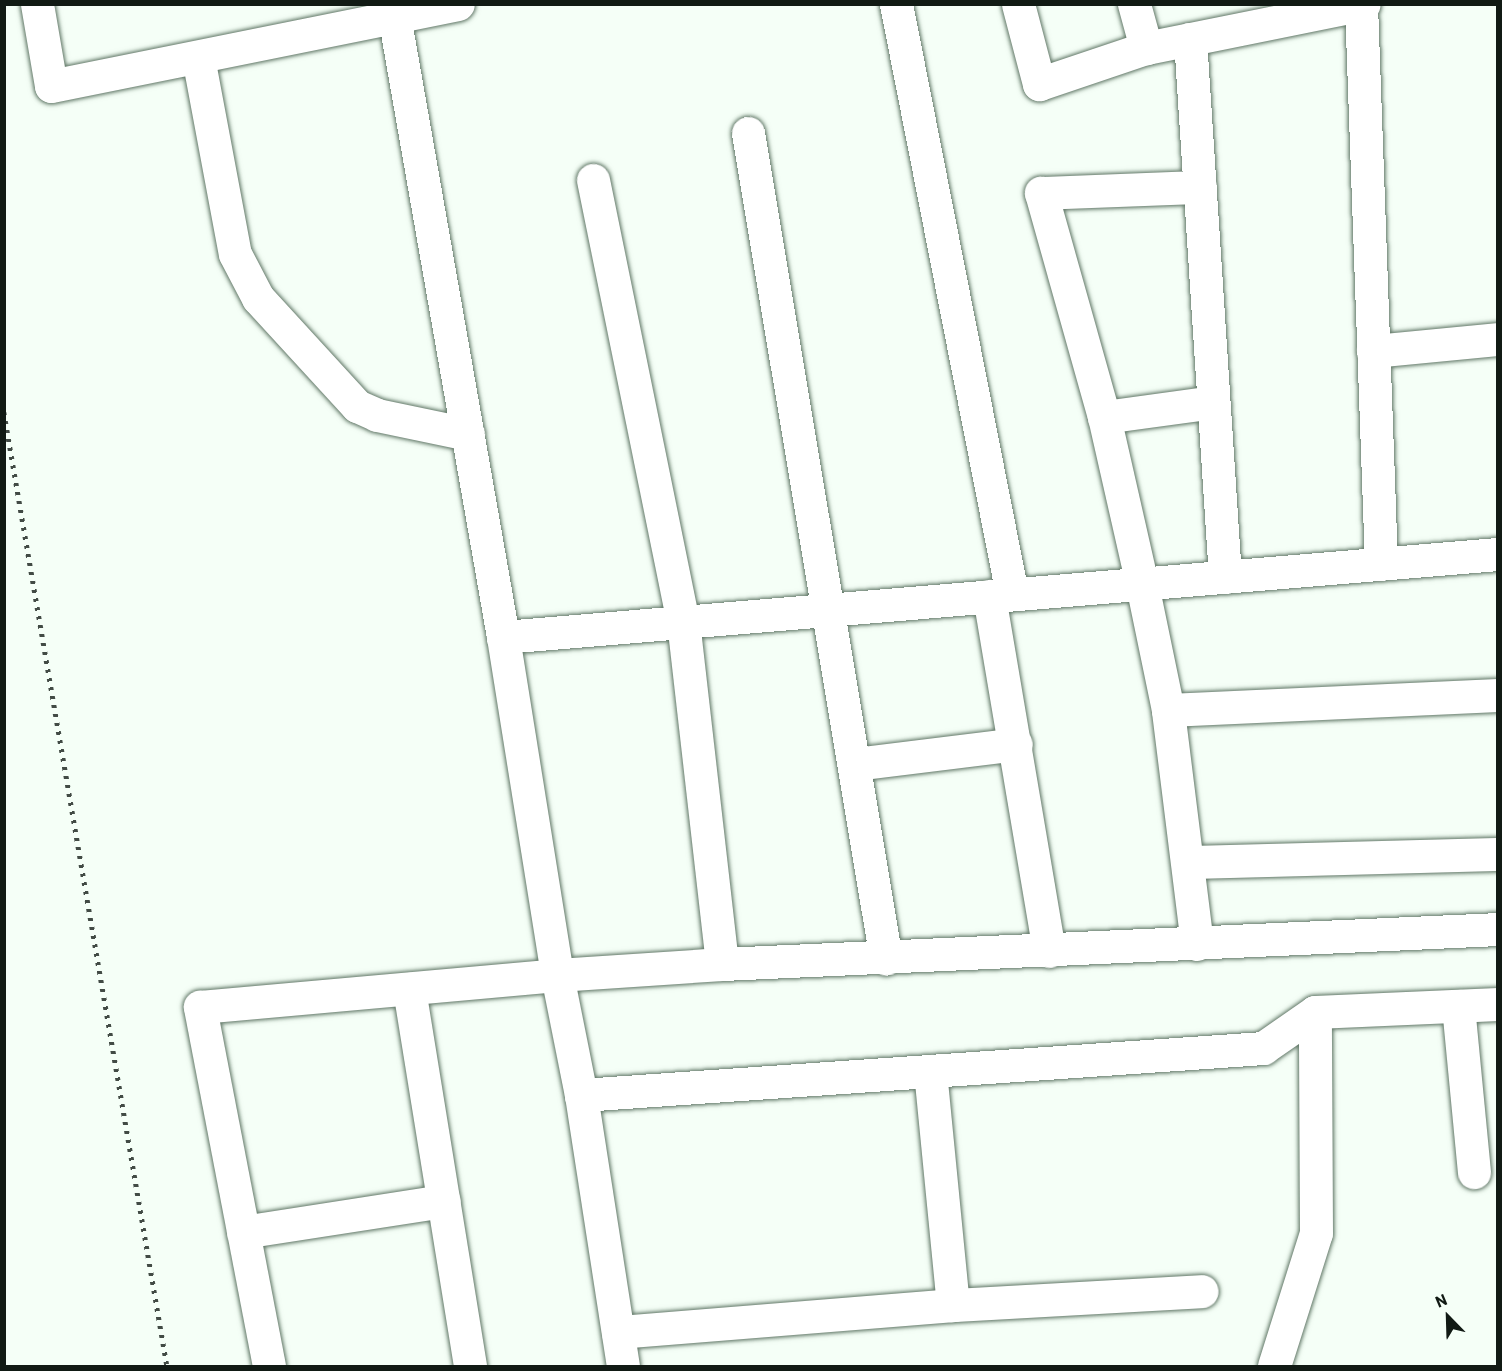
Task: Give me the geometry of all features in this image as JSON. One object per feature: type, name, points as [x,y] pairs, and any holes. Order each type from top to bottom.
[{"type":"street","points":[[37,4],[51,86],[198,57],[393,11],[458,4]]},
{"type":"street","points":[[896,4],[1000,595],[1016,744],[1049,951]]},
{"type":"street","points":[[1017,4],[1040,84],[1146,48],[1354,5],[1382,564]]},
{"type":"street","points":[[1134,4],[1146,48]]},
{"type":"street","points":[[393,11],[503,637],[557,975],[581,1095],[623,1366]]},
{"type":"street","points":[[1190,39],[1225,577]]},
{"type":"street","points":[[198,57],[235,254],[258,298],[357,406],[377,415],[468,434]]},
{"type":"street","points":[[748,133],[886,958]]},
{"type":"street","points":[[593,180],[683,621],[722,964]]},
{"type":"street","points":[[1197,944],[1189,862],[1168,710],[1142,584],[1104,417],[1041,193],[1200,187]]},
{"type":"street","points":[[1373,351],[1497,339]]},
{"type":"street","points":[[1104,417],[1213,402]]},
{"type":"street","points":[[503,637],[1497,554]]},
{"type":"street","points":[[1168,710],[1497,695]]},
{"type":"street","points":[[854,764],[1016,744]]},
{"type":"street","points":[[1189,862],[1497,854]]},
{"type":"street","points":[[269,1366],[200,1007],[557,975],[722,964],[1497,929]]},
{"type":"street","points":[[409,988],[470,1366]]},
{"type":"street","points":[[581,1095],[1263,1048],[1315,1012],[1497,1004]]},
{"type":"street","points":[[1458,1006],[1474,1172]]},
{"type":"street","points":[[1274,1366],[1316,1233],[1315,1012]]},
{"type":"street","points":[[930,1071],[953,1305]]},
{"type":"street","points":[[243,1232],[444,1201]]},
{"type":"street","points":[[618,1332],[953,1305],[1202,1291]]},
{"type":"railway","points":[[4,412],[167,1366]]}]
